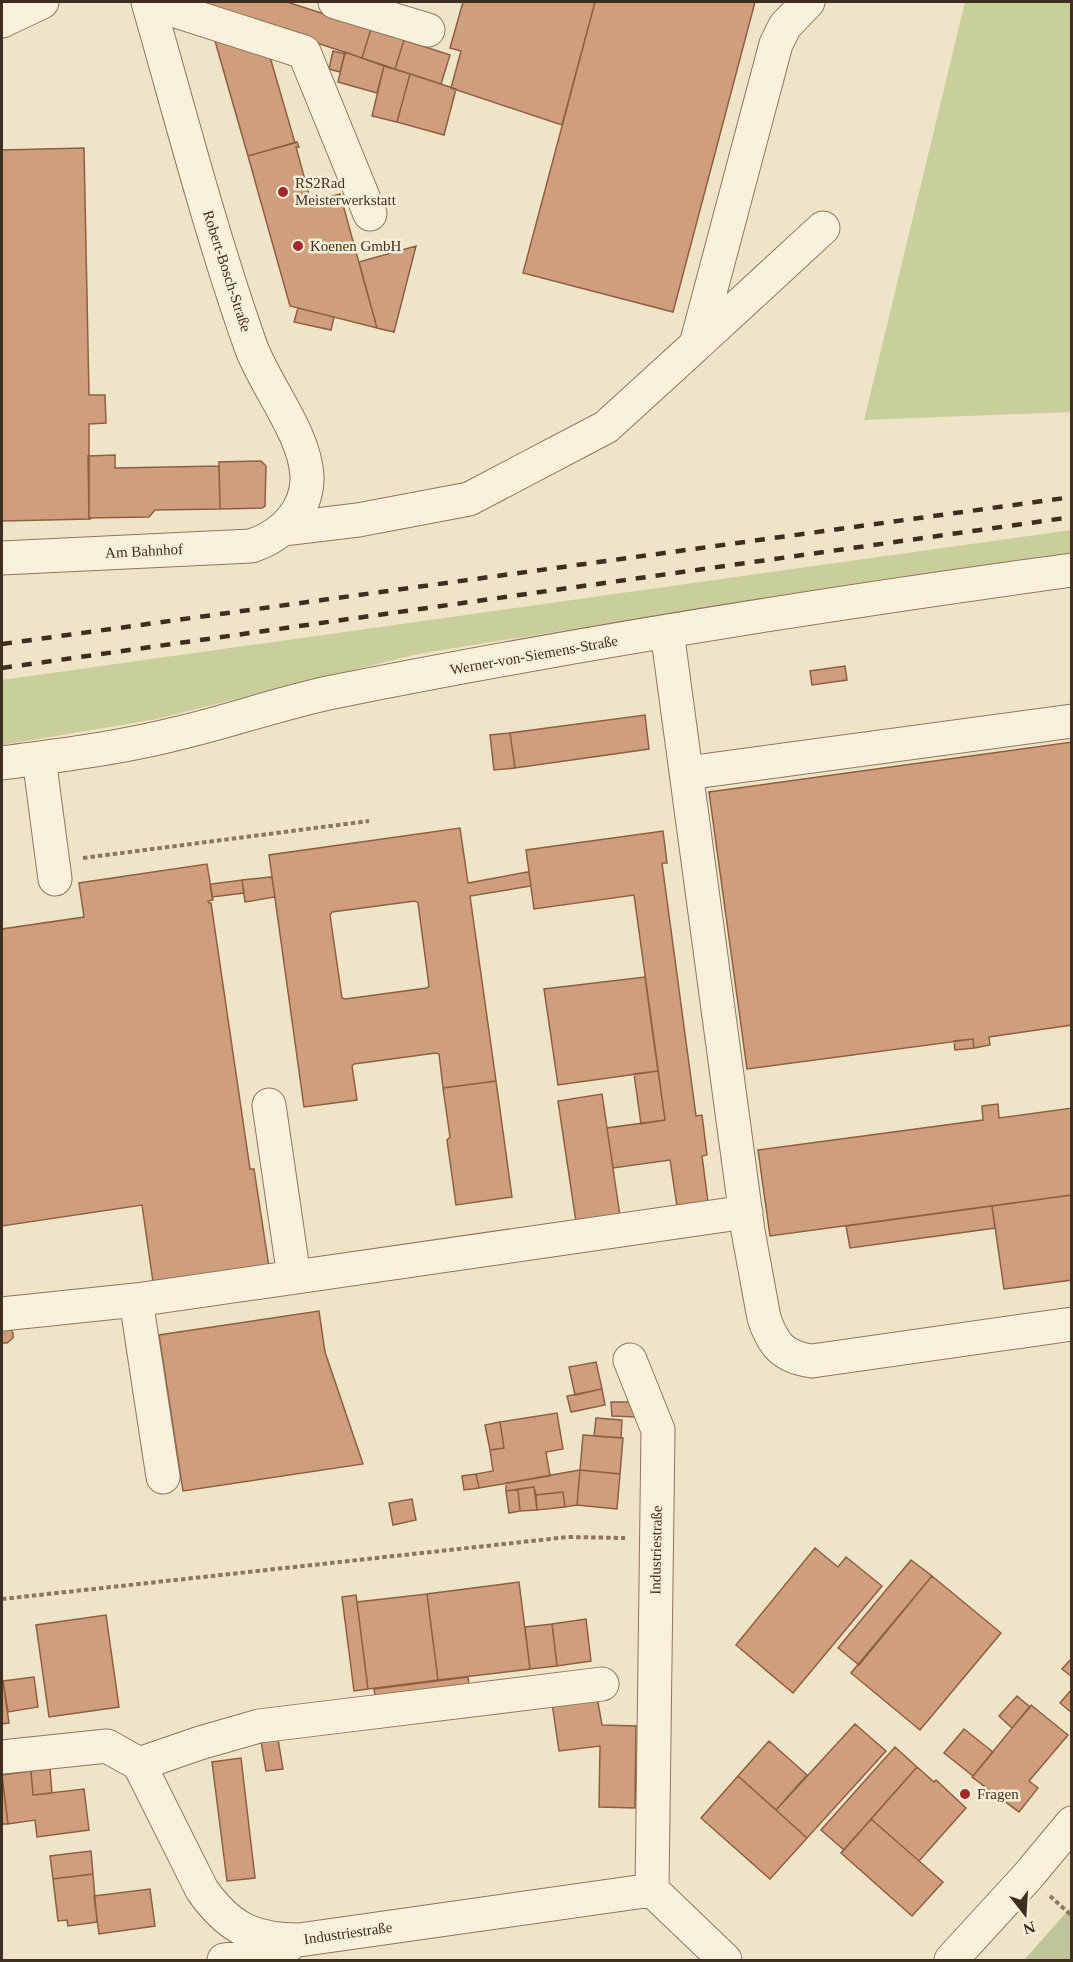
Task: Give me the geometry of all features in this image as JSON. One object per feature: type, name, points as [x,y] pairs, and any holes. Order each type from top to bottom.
[{"type":"street","points":[[2,21],[42,2]]},
{"type":"street","points":[[148,2],[304,52],[370,214]]},
{"type":"street","name":"Robert-Bosch-Straße","points":[[148,2],[209,215],[242,319],[253,351],[295,436],[304,461],[307,477],[305,493],[296,514],[283,529]]},
{"type":"street","points":[[335,2],[428,30]]},
{"type":"street","points":[[696,345],[776,44],[785,26],[808,2]]},
{"type":"street","points":[[283,529],[358,520],[469,498],[606,427],[823,228]]},
{"type":"street","name":"Am Bahnhof","points":[[2,558],[240,547],[260,543],[283,529]]},
{"type":"street","name":"Werner-von-Siemens-Straße","points":[[2,763],[112,747],[180,733],[262,709],[332,692],[667,631],[1071,570]]},
{"type":"street","points":[[667,631],[755,1275],[769,1332],[775,1343],[796,1359],[812,1361],[1071,1324]]},
{"type":"street","points":[[687,773],[1071,722]]},
{"type":"street","points":[[39,758],[54,871]]},
{"type":"street","points":[[269,1105],[294,1277]]},
{"type":"street","points":[[2,1314],[136,1300],[746,1212]]},
{"type":"street","points":[[136,1300],[163,1477]]},
{"type":"street","name":"Industriestraße","points":[[139,1764],[202,1890],[221,1915],[255,1935],[268,1939],[299,1940],[652,1890],[658,1430],[630,1360]]},
{"type":"street","points":[[2,1757],[107,1746],[139,1764],[259,1726],[602,1684]]},
{"type":"street","points":[[951,1960],[1029,1876],[1071,1823]]},
{"type":"street","points":[[652,1890],[725,1960]]},
{"type":"street","points":[[224,1960],[272,1953],[299,1940]]},
{"type":"path","points":[[54,871],[369,821]]},
{"type":"path","points":[[2,1599],[568,1537],[656,1539]]},
{"type":"green space","points":[[965,2],[1071,2],[1071,412],[864,420]]},
{"type":"green space","points":[[1071,530],[1071,557],[652,616],[418,654],[152,720],[2,745],[2,680]]},
{"type":"green space","points":[[1071,1907],[1071,1960],[1024,1960]]},
{"type":"building","points":[[208,2],[287,2],[371,29],[362,58],[206,6]]},
{"type":"building","points":[[463,2],[595,2],[562,125],[451,88],[461,51],[450,48]]},
{"type":"building","points":[[595,2],[755,2],[673,312],[523,273]]},
{"type":"building","points":[[371,29],[404,40],[395,69],[362,58]]},
{"type":"building","points":[[213,34],[268,50],[295,143],[248,156]]},
{"type":"building","points":[[404,40],[450,55],[441,84],[395,69]]},
{"type":"building","points":[[333,51],[345,54],[340,72],[329,69]]},
{"type":"building","points":[[345,52],[384,66],[377,93],[338,82]]},
{"type":"building","points":[[384,66],[410,74],[397,122],[372,116]]},
{"type":"building","points":[[410,74],[456,89],[444,135],[397,122]]},
{"type":"building","points":[[297,142],[299,147],[296,147],[311,202],[340,194],[377,328],[290,306],[248,156]]},
{"type":"building","points":[[84,148],[89,395],[105,395],[106,423],[89,424],[89,518],[91,519],[2,521],[2,150]]},
{"type":"building","points":[[416,246],[394,332],[377,328],[359,262]]},
{"type":"building","points":[[298,308],[334,317],[331,330],[294,322]]},
{"type":"building","points":[[115,455],[115,468],[219,466],[220,509],[155,510],[149,517],[89,518],[88,456]]},
{"type":"building","points":[[261,461],[266,466],[265,506],[220,509],[219,462]]},
{"type":"building","points":[[845,666],[847,680],[812,685],[810,671]]},
{"type":"building","points":[[645,715],[649,749],[515,768],[510,733]]},
{"type":"building","points":[[510,733],[515,768],[494,770],[490,735]]},
{"type":"building","points":[[1072,742],[1072,1025],[989,1037],[990,1045],[974,1048],[973,1039],[747,1069],[709,792]]},
{"type":"building","points":[[460,828],[468,883],[529,873],[531,886],[470,896],[496,1081],[443,1088],[439,1054],[436,1053],[354,1064],[352,1066],[357,1100],[304,1107],[269,855]],"holes":[[[415,901],[418,903],[429,986],[342,998],[330,915],[332,912]]]},
{"type":"building","points":[[663,831],[667,863],[662,863],[696,1116],[702,1115],[707,1155],[702,1156],[708,1202],[677,1206],[670,1160],[613,1168],[607,1128],[665,1120],[634,895],[534,909],[526,850]]},
{"type":"building","points":[[207,864],[213,900],[208,901],[211,903],[250,1169],[254,1169],[269,1267],[153,1282],[142,1205],[2,1226],[2,929],[84,917],[79,883]]},
{"type":"building","points":[[270,877],[275,897],[245,902],[242,880]]},
{"type":"building","points":[[242,880],[244,893],[212,897],[210,885]]},
{"type":"building","points":[[645,977],[658,1071],[558,1085],[544,989]]},
{"type":"building","points":[[973,1039],[974,1048],[955,1050],[954,1041]]},
{"type":"building","points":[[658,1071],[665,1120],[641,1124],[634,1074]]},
{"type":"building","points":[[496,1081],[512,1197],[456,1205],[443,1088]]},
{"type":"building","points":[[602,1094],[620,1216],[576,1222],[558,1101]]},
{"type":"building","points":[[998,1104],[999,1118],[1072,1108],[1072,1195],[770,1236],[758,1150],[983,1120],[982,1106]]},
{"type":"building","points":[[1072,1195],[1072,1280],[1004,1289],[992,1206]]},
{"type":"building","points":[[992,1206],[995,1228],[850,1248],[846,1226]]},
{"type":"building","points":[[319,1311],[325,1352],[363,1464],[183,1491],[159,1335]]},
{"type":"building","points":[[2,1327],[11,1329],[13,1333],[13,1338],[7,1343],[2,1343]]},
{"type":"building","points":[[596,1362],[602,1389],[575,1395],[569,1367]]},
{"type":"building","points":[[602,1389],[605,1405],[571,1412],[567,1396]]},
{"type":"building","points":[[611,1402],[633,1402],[636,1417],[612,1416]]},
{"type":"building","points":[[557,1413],[563,1449],[546,1452],[550,1476],[479,1488],[476,1474],[493,1471],[490,1450],[504,1448],[500,1422]]},
{"type":"building","points":[[596,1418],[622,1420],[621,1438],[594,1436]]},
{"type":"building","points":[[500,1422],[504,1448],[490,1450],[485,1425]]},
{"type":"building","points":[[583,1435],[623,1438],[620,1474],[580,1470]]},
{"type":"building","points":[[580,1470],[577,1505],[565,1507],[563,1492],[536,1495],[534,1487],[506,1491],[506,1483]]},
{"type":"building","points":[[580,1470],[620,1474],[617,1509],[577,1505]]},
{"type":"building","points":[[476,1474],[479,1488],[464,1490],[462,1476]]},
{"type":"building","points":[[534,1487],[537,1510],[520,1511],[518,1489]]},
{"type":"building","points":[[518,1489],[520,1511],[509,1513],[506,1491]]},
{"type":"building","points":[[563,1492],[565,1507],[537,1510],[536,1495]]},
{"type":"building","points":[[412,1499],[416,1520],[393,1525],[389,1503]]},
{"type":"building","points":[[815,1548],[838,1567],[846,1557],[882,1586],[793,1693],[736,1645]]},
{"type":"building","points":[[911,1560],[932,1576],[859,1665],[838,1648]]},
{"type":"building","points":[[932,1576],[1001,1633],[920,1730],[851,1673]]},
{"type":"building","points":[[519,1582],[530,1669],[438,1680],[427,1594]]},
{"type":"building","points":[[427,1594],[438,1680],[368,1689],[357,1602]]},
{"type":"building","points":[[356,1595],[368,1689],[354,1691],[342,1597]]},
{"type":"building","points":[[106,1615],[119,1707],[49,1717],[36,1625]]},
{"type":"building","points":[[586,1619],[591,1661],[557,1666],[552,1624]]},
{"type":"building","points":[[552,1624],[557,1666],[530,1669],[525,1627]]},
{"type":"building","points":[[1072,1658],[1072,1677],[1062,1669]]},
{"type":"building","points":[[34,1677],[38,1707],[8,1712],[3,1681]]},
{"type":"building","points":[[468,1677],[470,1691],[376,1702],[374,1689]]},
{"type":"building","points":[[2,1682],[9,1723],[2,1724]]},
{"type":"building","points":[[1072,1689],[1072,1713],[1060,1703]]},
{"type":"building","points":[[1017,1696],[1030,1707],[1012,1728],[999,1716]]},
{"type":"building","points":[[597,1697],[602,1725],[636,1726],[635,1808],[599,1807],[600,1746],[559,1751],[552,1703]]},
{"type":"building","points":[[1031,1705],[1068,1735],[1029,1781],[1038,1788],[1019,1812],[972,1777]]},
{"type":"building","points":[[855,1724],[886,1751],[807,1838],[776,1810]]},
{"type":"building","points":[[964,1729],[993,1752],[973,1776],[944,1753]]},
{"type":"building","points":[[278,1739],[283,1769],[266,1771],[261,1741]]},
{"type":"building","points":[[769,1741],[807,1775],[776,1810],[738,1776]]},
{"type":"building","points":[[895,1747],[917,1767],[844,1850],[821,1830]]},
{"type":"building","points":[[241,1758],[255,1878],[227,1881],[212,1762]]},
{"type":"building","points":[[917,1767],[934,1782],[936,1780],[966,1808],[919,1861],[871,1819]]},
{"type":"building","points":[[50,1769],[52,1793],[33,1795],[31,1771]]},
{"type":"building","points":[[31,1771],[33,1795],[84,1789],[89,1830],[37,1837],[35,1820],[8,1824],[2,1775]]},
{"type":"building","points":[[2,1775],[8,1824],[2,1824]]},
{"type":"building","points":[[738,1776],[807,1838],[770,1879],[701,1818]]},
{"type":"building","points":[[871,1819],[943,1882],[912,1916],[841,1853]]},
{"type":"building","points":[[91,1851],[93,1874],[53,1879],[50,1856]]},
{"type":"building","points":[[93,1874],[97,1922],[68,1926],[67,1920],[58,1921],[53,1879]]},
{"type":"building","points":[[150,1889],[155,1926],[99,1934],[94,1896]]},
{"type":"railway","points":[[2,644],[1072,497]]},
{"type":"railway","points":[[2,668],[1072,517]]},
{"type":"place","name":"RS2Rad Meisterwerkstatt","points":[[283,192]]},
{"type":"place","name":"Koenen GmbH","points":[[298,246]]},
{"type":"place","name":"Fragen","points":[[965,1794]]}]
